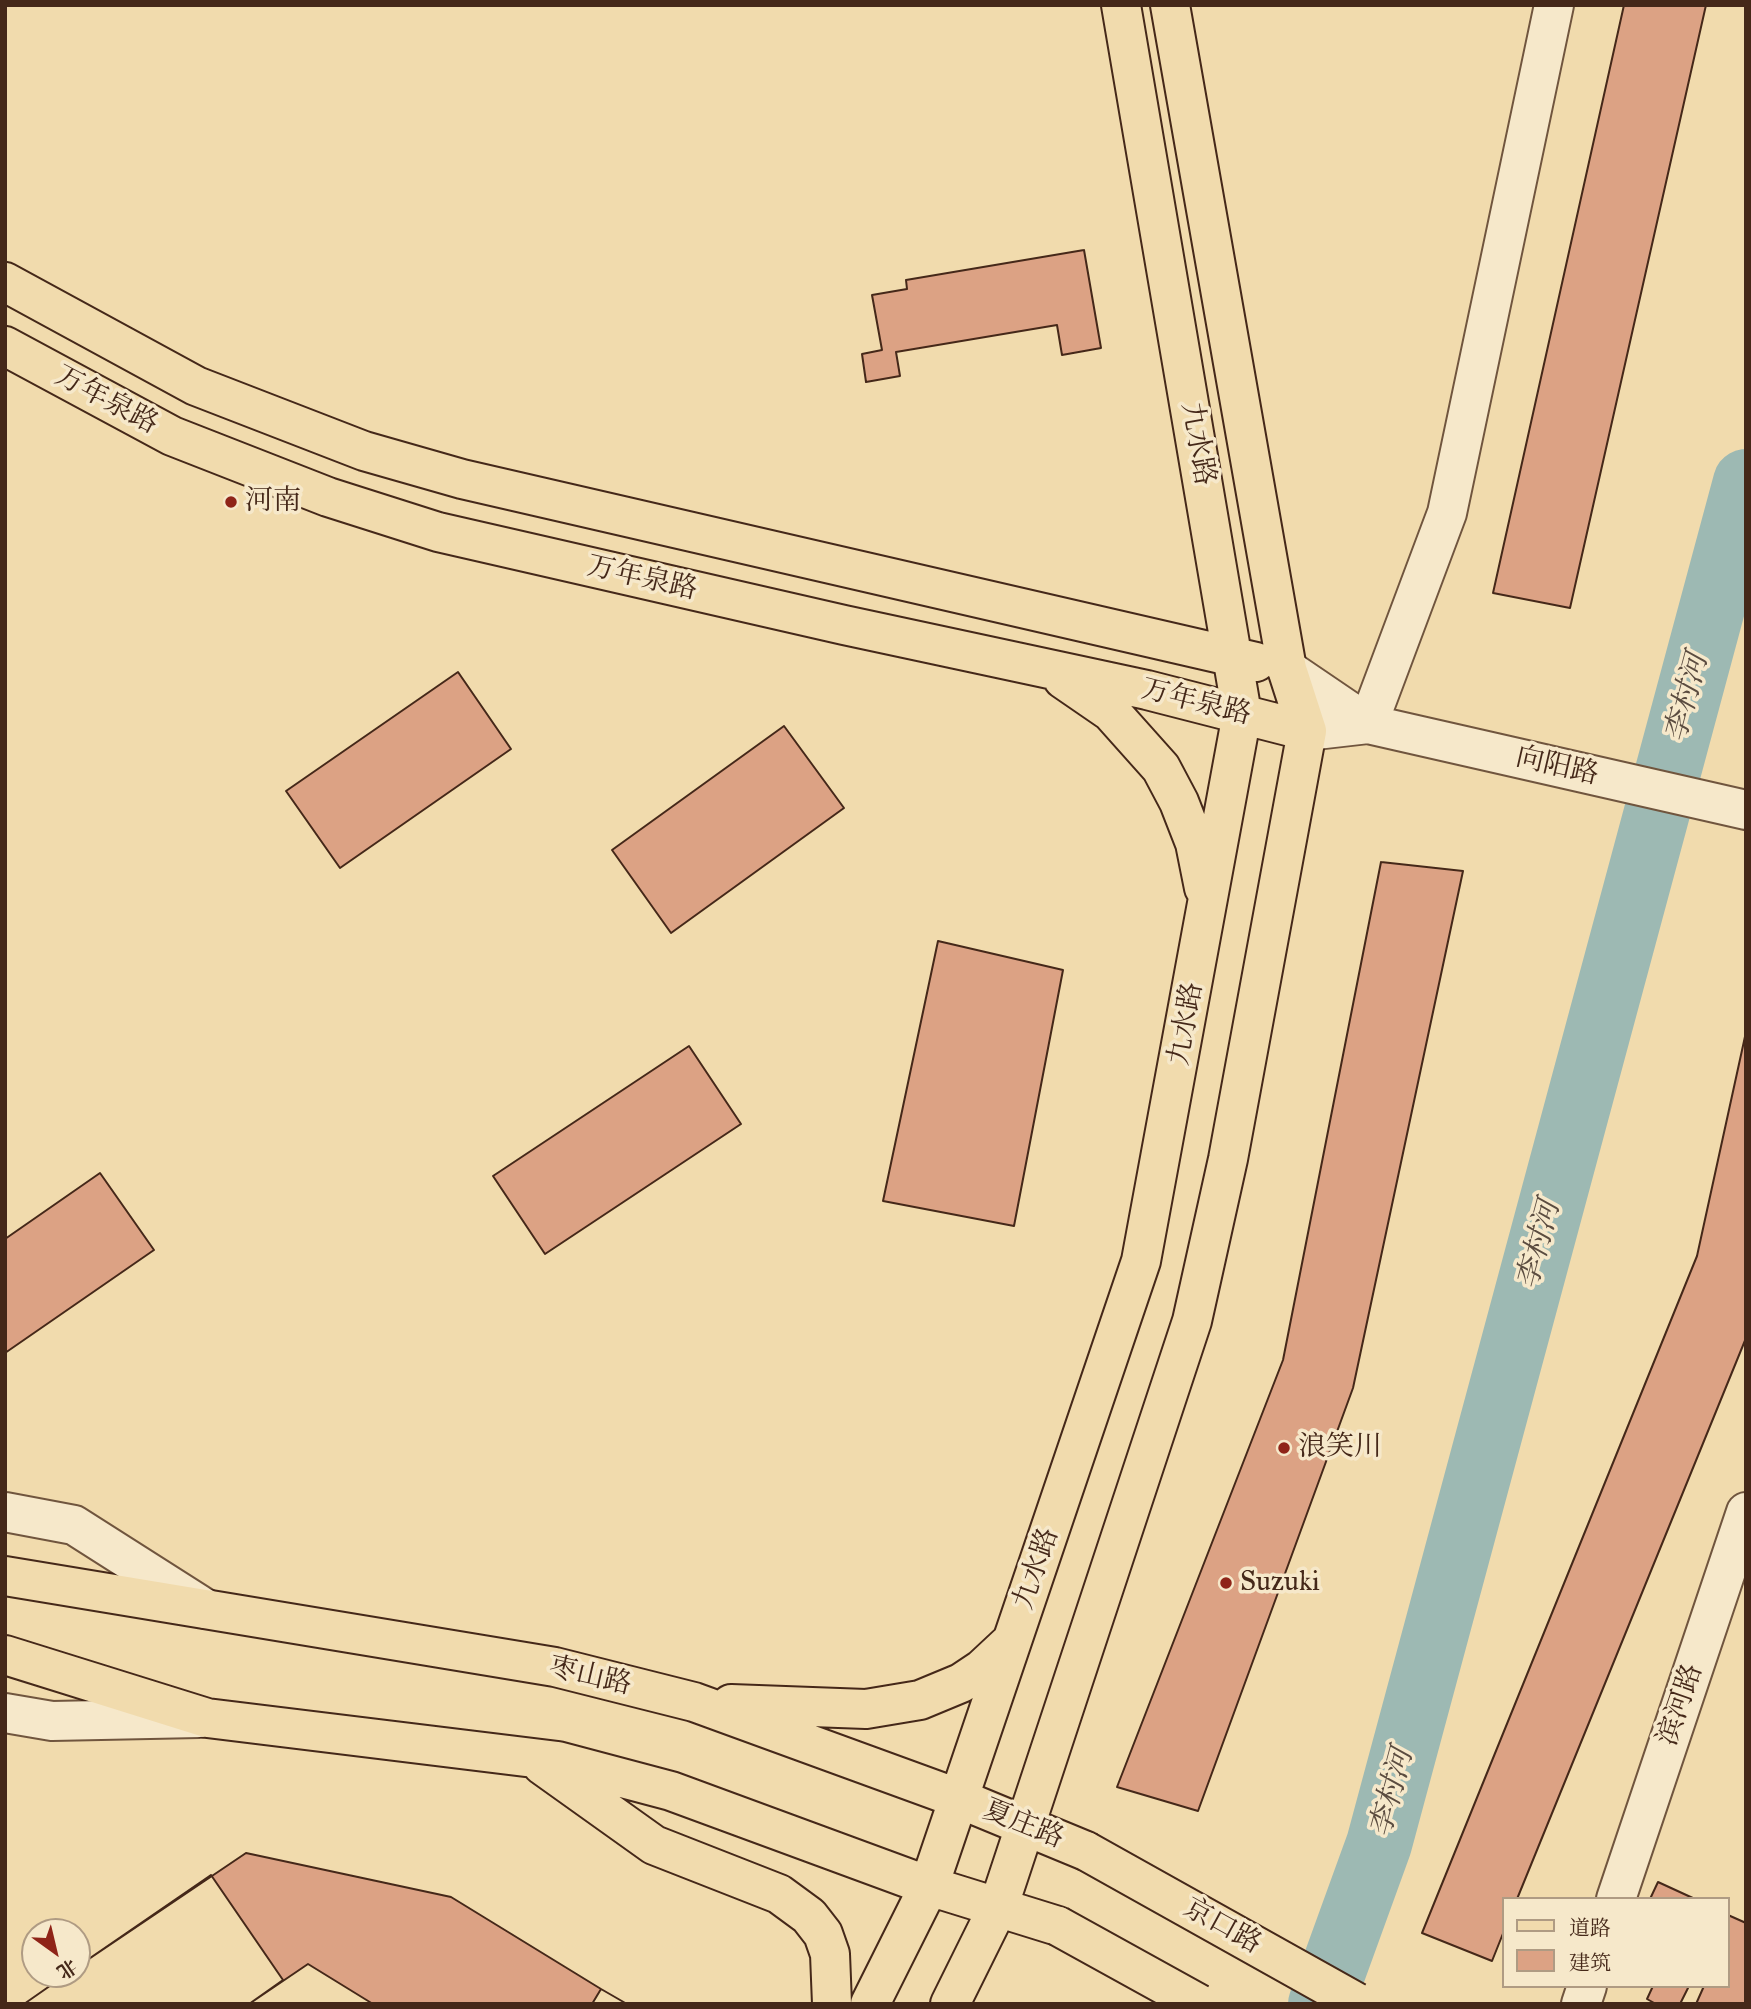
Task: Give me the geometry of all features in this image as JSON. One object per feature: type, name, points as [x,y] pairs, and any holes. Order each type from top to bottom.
[{"type":"main road","name":"九水路","points":[[870,2004],[929,1886],[1141,1261],[1242,714],[1121,5]]},
{"type":"main road","name":"九水路","points":[[950,2004],[999,1905],[1192,1321],[1228,1159],[1307,731],[1287,669],[1170,5]]},
{"type":"main road","name":"万年泉路","points":[[5,282],[196,386],[363,451],[462,479],[1287,669]]},
{"type":"main road","name":"万年泉路","points":[[5,346],[172,436],[328,497],[438,532],[1046,668],[1307,731]]},
{"type":"main road","points":[[1046,668],[1111,712],[1161,768],[1179,802],[1195,843],[1208,906]]},
{"type":"main road","name":"枣山路","points":[[5,1576],[555,1667],[694,1702],[960,1799]]},
{"type":"main road","points":[[694,1702],[866,1709],[920,1700],[961,1683],[1013,1640]]},
{"type":"main road","points":[[5,1655],[207,1718],[529,1755],[671,1791],[929,1886],[999,1905],[1058,1926],[1199,2004]]},
{"type":"main road","points":[[529,1755],[654,1845],[779,1894],[809,1916],[823,1934],[830,1954],[832,2004]]},
{"type":"main road","name":"夏庄路","points":[[960,1799],[1086,1851]]},
{"type":"main road","name":"京口路","points":[[1086,1851],[1359,2004]]},
{"type":"street","points":[[1368,724],[1447,513],[1554,5]]},
{"type":"street","name":"向阳路","points":[[1287,669],[1368,724]]},
{"type":"street","name":"向阳路","points":[[1307,731],[1368,724],[1746,810]]},
{"type":"street","name":"枣山路","points":[[5,1512],[74,1525],[206,1609]]},
{"type":"street","name":"滨河路","points":[[1617,1897],[1746,1512]]},
{"type":"street","points":[[5,1713],[52,1721],[207,1718]]},
{"type":"building","points":[[1624,5],[1706,5],[1570,608],[1493,593]]},
{"type":"building","points":[[1084,250],[1101,348],[1062,355],[1057,325],[896,352],[900,376],[866,382],[862,354],[882,350],[872,295],[907,289],[906,280]]},
{"type":"building","points":[[458,672],[511,749],[340,868],[286,791]]},
{"type":"building","points":[[784,726],[844,808],[671,933],[612,850]]},
{"type":"building","points":[[1381,862],[1463,871],[1353,1388],[1198,1811],[1117,1787],[1283,1360]]},
{"type":"building","points":[[938,941],[1063,970],[1014,1226],[883,1201]]},
{"type":"building","points":[[1746,1032],[1746,1338],[1518,1897],[1502,1897],[1502,1936],[1492,1961],[1422,1933],[1697,1256]]},
{"type":"building","points":[[689,1046],[741,1124],[545,1254],[493,1176]]},
{"type":"building","points":[[100,1173],[154,1250],[5,1353],[5,1239]]},
{"type":"building","points":[[246,1853],[451,1897],[601,1989],[592,2004],[373,2004],[308,1964],[249,2004],[24,2004],[47,1988],[91,1988],[91,1958]]},
{"type":"building","points":[[211,1875],[283,1980],[249,2004],[24,2004],[47,1988],[91,1988],[91,1957]]},
{"type":"building","points":[[1658,1882],[1691,1897],[1651,1897]]},
{"type":"building","points":[[1730,1916],[1746,1923],[1746,2004],[1696,2004],[1703,1988],[1730,1988]]},
{"type":"building","points":[[1652,1988],[1688,1988],[1680,2004],[1656,2004],[1647,1999]]},
{"type":"building","points":[[601,1989],[627,2004],[592,2004]]},
{"type":"building","points":[[601,1989],[627,2004],[592,2004]]},
{"type":"waterway","name":"李村河","points":[[1321,2004],[1379,1844],[1746,482]]},
{"type":"place","name":"河南","points":[[231,502]]},
{"type":"place","name":"浪笑川","points":[[1284,1448]]},
{"type":"place","name":"Suzuki","points":[[1226,1583]]}]
